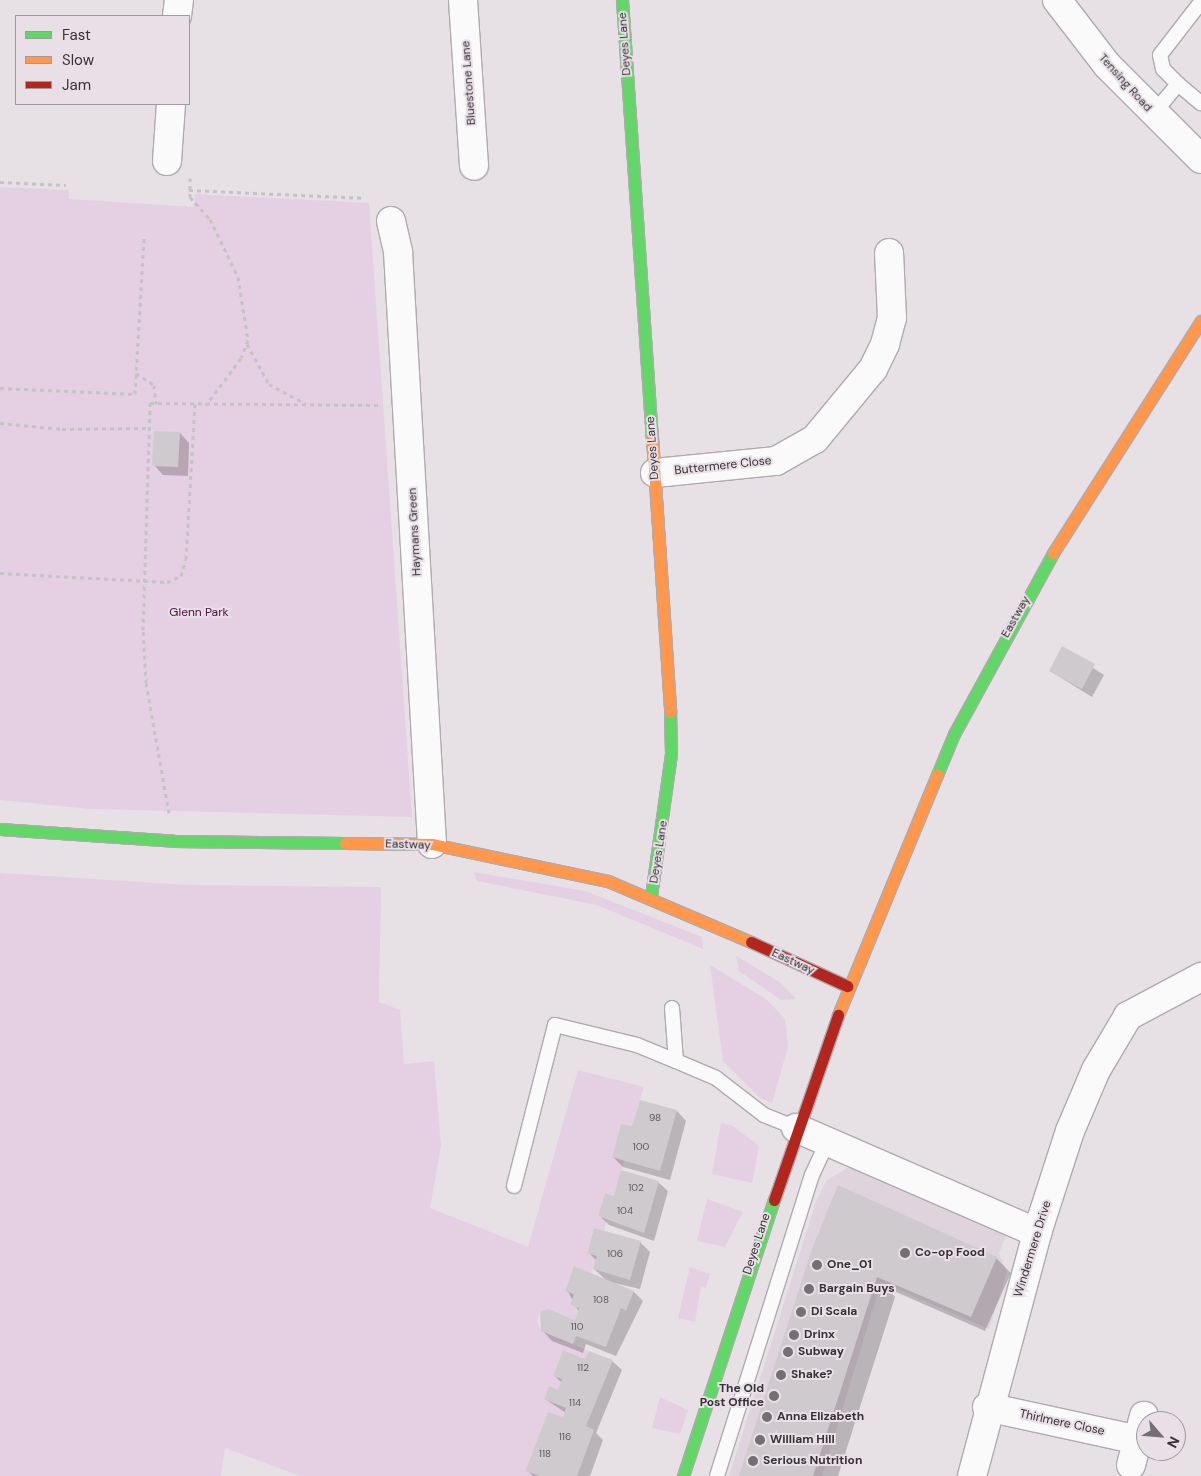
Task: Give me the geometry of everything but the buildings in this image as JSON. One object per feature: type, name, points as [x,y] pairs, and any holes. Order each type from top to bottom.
[{"type":"street","points":[[178,15],[179,0]]},
{"type":"street","name":"Bluestone Lane","points":[[463,0],[474,166]]},
{"type":"street","name":"Deyes Lane","points":[[622,0],[655,473],[671,754],[651,896]]},
{"type":"street","name":"Tensing Road","points":[[1057,0],[1107,65],[1153,114],[1201,159]]},
{"type":"street","points":[[171,105],[179,166]]},
{"type":"street","name":"Haymans Green","points":[[391,221],[398,252],[432,844]]},
{"type":"street","name":"Buttermere Close","points":[[655,473],[776,461],[815,439],[872,369],[885,344],[892,318],[890,252]]},
{"type":"street","name":"Eastway","points":[[0,829],[174,841],[432,844],[608,881],[651,896],[847,986],[954,734],[994,659],[1097,477],[1201,321]]},
{"type":"street","name":"Windermere Drive","points":[[972,1476],[987,1407],[1037,1233],[1070,1131],[1116,1030],[1144,1004],[1201,977]]},
{"type":"street","name":"Deyes Lane","points":[[683,1476],[796,1128],[847,986]]},
{"type":"street","points":[[796,1128],[1037,1233]]},
{"type":"street","name":"Thirlmere Close","points":[[987,1407],[1136,1440]]},
{"type":"lane","points":[[1201,2],[1160,55],[1163,69],[1201,103]]},
{"type":"lane","points":[[1153,114],[1178,84]]},
{"type":"lane","points":[[672,1008],[676,1061]]},
{"type":"lane","points":[[514,1186],[555,1025],[637,1045],[716,1078],[764,1115],[796,1128]]},
{"type":"lane","points":[[717,1476],[812,1175],[828,1141]]},
{"type":"path","points":[[179,166],[190,197],[210,219],[238,277],[247,344],[269,384],[308,405]]},
{"type":"path","points":[[0,182],[66,185]]},
{"type":"path","points":[[189,190],[362,198]]},
{"type":"path","points":[[0,388],[135,394],[144,237]]},
{"type":"path","points":[[206,405],[247,344]]},
{"type":"path","points":[[136,373],[154,385],[156,404]]},
{"type":"path","points":[[174,841],[146,683],[144,581],[150,403],[206,405],[407,405]]},
{"type":"path","points":[[0,573],[144,581],[176,580],[185,568],[195,404]]},
{"type":"path","points":[[0,423],[62,429],[149,428]]},
{"type":"shaded area","points":[[853,1165],[1008,1232],[999,1253],[1007,1272],[989,1329],[881,1282],[822,1476],[729,1476],[816,1202],[827,1180]]},
{"type":"green space","name":"Glenn Park","points":[[0,187],[69,190],[69,199],[194,207],[195,194],[369,203],[412,817],[90,809],[0,800]]},
{"type":"green space","points":[[474,872],[585,891],[702,937],[703,949],[597,905],[477,881]]},
{"type":"green space","points":[[0,873],[189,885],[381,887],[379,1002],[400,1010],[404,1064],[434,1061],[441,1146],[430,1208],[528,1247],[578,1070],[644,1087],[632,1126],[621,1124],[612,1157],[624,1161],[614,1196],[605,1193],[598,1216],[607,1218],[604,1231],[594,1228],[587,1252],[597,1256],[591,1273],[574,1266],[565,1290],[574,1294],[570,1305],[579,1308],[575,1320],[548,1309],[540,1312],[537,1321],[541,1331],[589,1351],[585,1359],[563,1350],[553,1375],[562,1379],[558,1390],[549,1386],[544,1399],[566,1408],[563,1417],[548,1412],[525,1470],[540,1476],[300,1476],[225,1448],[221,1476],[0,1476]]},
{"type":"green space","points":[[736,956],[781,983],[796,999],[781,1000],[739,971]]},
{"type":"green space","points":[[710,965],[766,999],[785,1019],[788,1047],[772,1103],[760,1098],[723,1061]]},
{"type":"green space","points":[[721,1123],[733,1126],[759,1146],[752,1183],[712,1174]]},
{"type":"green space","points":[[707,1199],[743,1212],[725,1247],[697,1241]]},
{"type":"green space","points":[[690,1267],[710,1274],[706,1288],[701,1286],[695,1322],[678,1318]]},
{"type":"green space","points":[[660,1397],[688,1410],[680,1434],[652,1428]]},
{"type":"traffic: fast","points":[[622,0],[652,437]]},
{"type":"traffic: fast","points":[[937,775],[954,734],[1053,553]]},
{"type":"traffic: fast","points":[[651,896],[671,754],[670,711]]},
{"type":"traffic: fast","points":[[0,829],[174,841],[345,843]]},
{"type":"traffic: fast","points":[[683,1476],[774,1200]]},
{"type":"traffic: slow","points":[[1053,553],[1201,321]]},
{"type":"traffic: slow","points":[[652,437],[670,711]]},
{"type":"traffic: slow","points":[[838,1015],[937,775]]},
{"type":"traffic: slow","points":[[345,843],[432,844],[608,881],[751,942]]},
{"type":"traffic: jam","points":[[751,942],[847,986]]},
{"type":"traffic: jam","points":[[774,1200],[838,1015]]},
{"type":"place","name":"Co-op Food","points":[[905,1253]]},
{"type":"place","name":"One_01","points":[[817,1265]]},
{"type":"place","name":"Bargain Buys","points":[[809,1289]]},
{"type":"place","name":"Di Scala","points":[[801,1312]]},
{"type":"place","name":"Drinx","points":[[794,1335]]},
{"type":"place","name":"Subway","points":[[788,1352]]},
{"type":"place","name":"Shake?","points":[[781,1375]]},
{"type":"place","name":"The Old Post Office","points":[[774,1396]]},
{"type":"place","name":"Anna Elizabeth","points":[[767,1417]]},
{"type":"place","name":"William Hill","points":[[760,1440]]},
{"type":"place","name":"Serious Nutrition","points":[[753,1461]]}]
